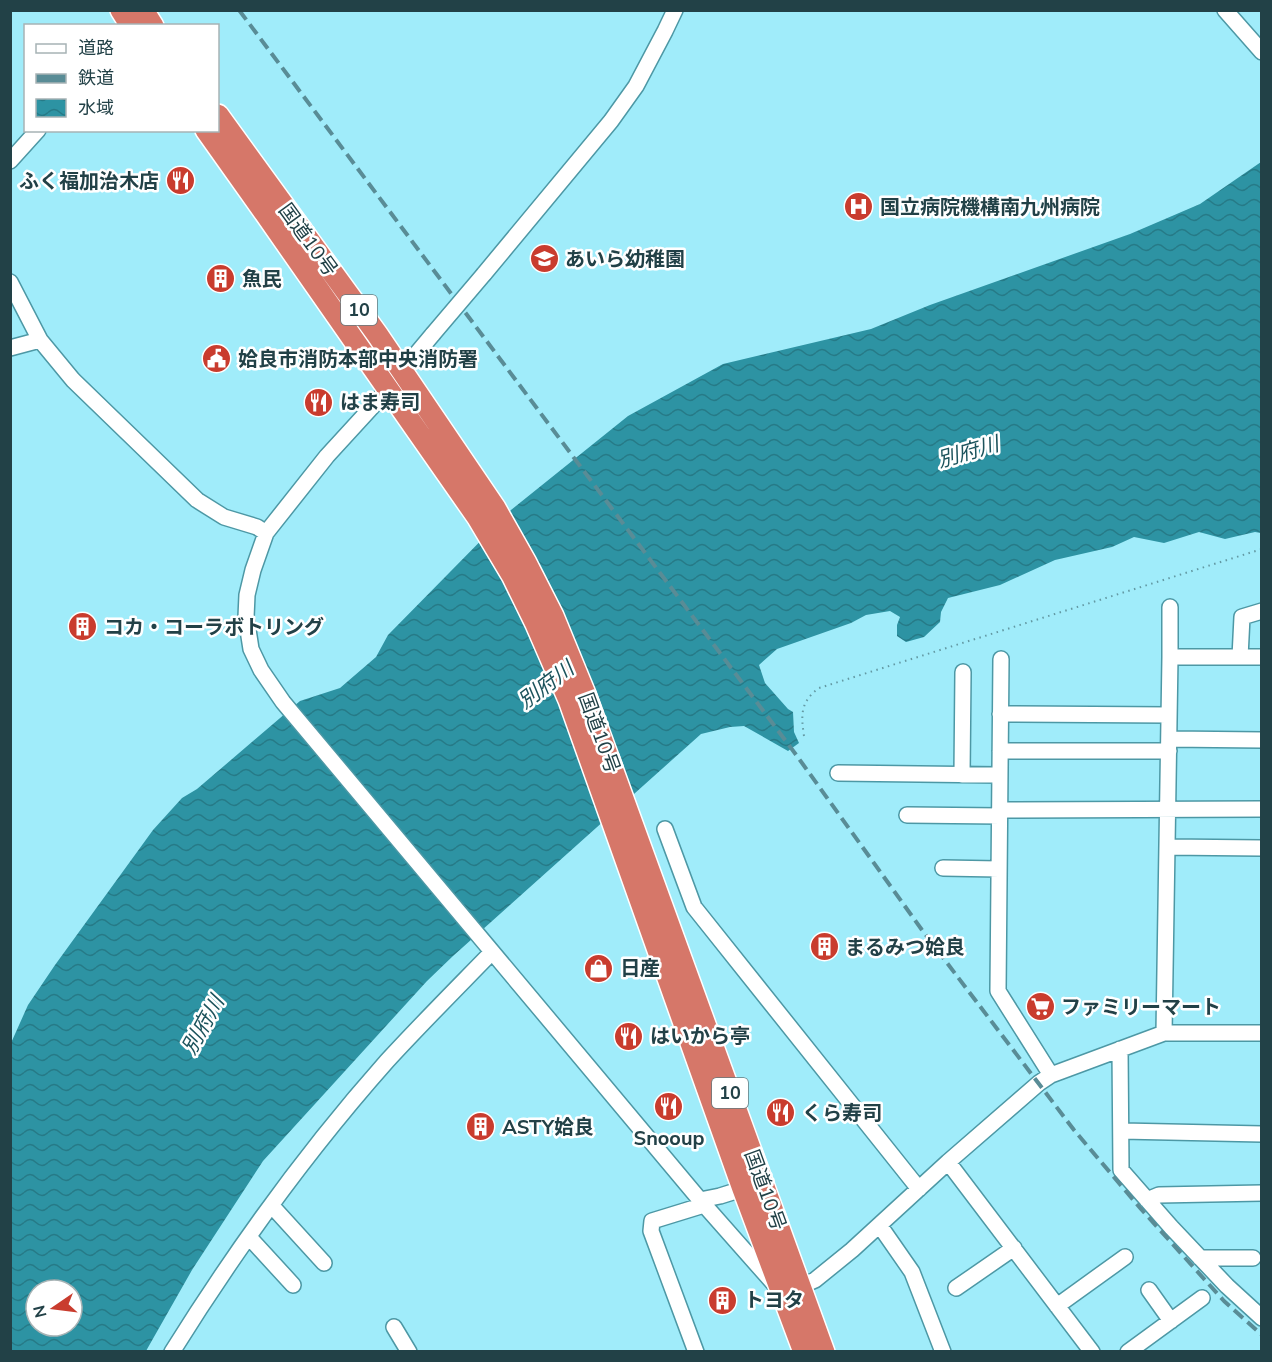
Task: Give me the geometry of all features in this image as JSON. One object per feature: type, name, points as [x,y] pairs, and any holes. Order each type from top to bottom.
[{"type":"highway","points":[[121,10],[130,24]]},
{"type":"highway","points":[[143,10],[152,24]]},
{"type":"highway","name":"国道10号","points":[[219,116],[377,334],[487,513],[628,838],[792,1290],[824,1352]]},
{"type":"highway","name":"国道10号","points":[[207,132],[388,387],[487,513]]},
{"type":"highway","name":"国道10号","points":[[792,1290],[804,1352]]},
{"type":"street","points":[[675,10],[636,86],[611,121],[484,274],[327,456],[266,533],[247,595],[246,617],[251,649],[261,670],[283,702],[702,1203],[792,1290],[815,1280],[852,1250],[948,1162],[1052,1075],[1164,1033],[1262,1033]]},
{"type":"street","points":[[1225,10],[1262,52]]},
{"type":"street","points":[[10,161],[36,132]]},
{"type":"street","points":[[10,282],[40,340],[73,380],[197,500],[224,517],[257,527],[266,533]]},
{"type":"street","points":[[10,348],[40,340]]},
{"type":"street","points":[[1164,1033],[1170,607]]},
{"type":"street","points":[[1240,657],[1242,617],[1262,611]]},
{"type":"street","points":[[1170,657],[1262,657]]},
{"type":"street","points":[[1001,659],[998,991],[1052,1075]]},
{"type":"street","points":[[962,775],[963,672]]},
{"type":"street","points":[[1000,714],[1169,716]]},
{"type":"street","points":[[1000,751],[1262,740]]},
{"type":"street","points":[[838,773],[1000,775]]},
{"type":"street","points":[[907,815],[1262,808]]},
{"type":"street","points":[[664,829],[694,907],[919,1190]]},
{"type":"street","points":[[1167,848],[1262,848]]},
{"type":"street","points":[[943,868],[999,869]]},
{"type":"street","points":[[173,1351],[249,1237],[306,1159],[387,1061],[492,952]]},
{"type":"street","points":[[1120,1049],[1121,1170],[1200,1258],[1262,1318]]},
{"type":"street","points":[[1122,1131],[1262,1134]]},
{"type":"street","points":[[948,1162],[1092,1352]]},
{"type":"street","points":[[696,1352],[651,1232],[652,1221],[753,1185]]},
{"type":"street","points":[[1147,1200],[1159,1195],[1262,1193]]},
{"type":"street","points":[[272,1206],[324,1263]]},
{"type":"street","points":[[879,1226],[912,1272],[943,1352]]},
{"type":"street","points":[[249,1237],[293,1284]]},
{"type":"street","points":[[956,1288],[1014,1248]]},
{"type":"street","points":[[1057,1306],[1125,1257]]},
{"type":"street","points":[[1200,1258],[1253,1258]]},
{"type":"street","points":[[1149,1290],[1171,1321]]},
{"type":"street","points":[[1128,1352],[1202,1298]]},
{"type":"street","points":[[394,1327],[410,1352]]},
{"type":"path","points":[[804,736],[802,718],[804,707],[811,694],[819,688],[1262,549]]},
{"type":"water","name":"別府川","points":[[1261,162],[1261,533],[1255,532],[1225,539],[1199,532],[1164,543],[1134,537],[1112,547],[1055,560],[1000,585],[948,598],[941,612],[940,622],[924,637],[906,642],[897,636],[900,617],[890,611],[866,615],[851,623],[777,649],[759,665],[765,683],[793,712],[794,732],[799,743],[788,751],[744,726],[701,734],[453,956],[427,981],[263,1161],[192,1270],[146,1351],[11,1352],[11,1043],[28,1005],[55,965],[153,830],[182,798],[197,789],[300,701],[340,688],[376,657],[388,635],[511,510],[628,416],[723,364],[871,329],[930,305],[1130,234],[1200,204]]},
{"type":"railway","points":[[239,10],[797,756],[922,930],[1074,1130],[1224,1301],[1262,1335]]},
{"type":"place","name":"ふく福加治木店","points":[[180,181]]},
{"type":"place","name":"国立病院機構南九州病院","points":[[859,207]]},
{"type":"place","name":"あいら幼稚園","points":[[544,259]]},
{"type":"place","name":"魚民","points":[[221,279]]},
{"type":"place","name":"姶良市消防本部中央消防署","points":[[217,359]]},
{"type":"place","name":"はま寿司","points":[[319,402]]},
{"type":"place","name":"コカ・コーラボトリング","points":[[83,627]]},
{"type":"place","name":"まるみつ姶良","points":[[824,947]]},
{"type":"place","name":"日産","points":[[599,968]]},
{"type":"place","name":"ファミリーマート","points":[[1040,1007]]},
{"type":"place","name":"はいから亭","points":[[629,1036]]},
{"type":"place","name":"Snooup","points":[[669,1107]]},
{"type":"place","name":"くら寿司","points":[[781,1113]]},
{"type":"place","name":"ASTY姶良","points":[[481,1127]]},
{"type":"place","name":"トヨタ","points":[[723,1300]]}]
